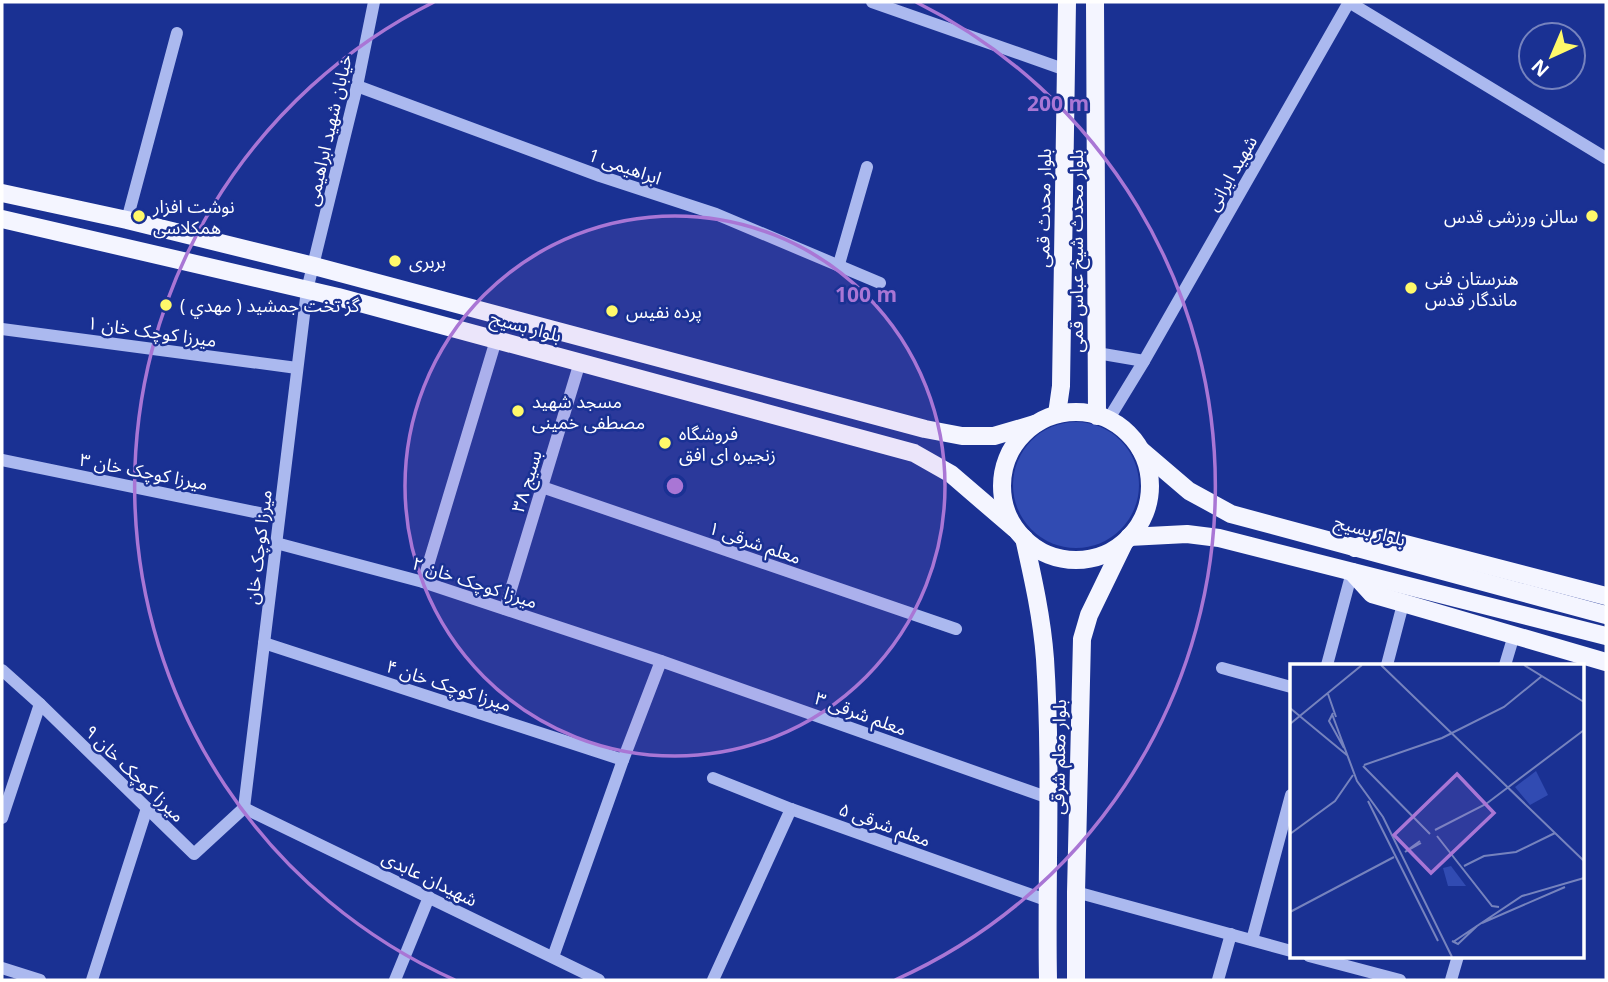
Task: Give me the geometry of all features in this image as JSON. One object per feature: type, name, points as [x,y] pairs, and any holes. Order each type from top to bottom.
[{"type":"main road","name":"بلوار محدث قمی","points":[[1056,414],[1061,386],[1067,2]]},
{"type":"main road","name":"بلوار محدث شیخ عباس قمی","points":[[1095,2],[1097,353],[1102,418]]},
{"type":"main road","name":"بلوار بسیج","points":[[2,194],[127,220],[314,265],[925,429],[962,436],[994,436],[1035,424]]},
{"type":"main road","name":"بلوار بسیج","points":[[2,219],[307,289],[914,453],[951,474],[1019,534]]},
{"type":"main road","points":[[275,282],[285,280],[290,273],[290,266],[283,258]]},
{"type":"main road","points":[[332,296],[326,290],[326,282],[330,276],[340,273]]},
{"type":"main road","points":[[1081,412],[1102,418],[1125,430],[1141,450],[1149,474],[1149,499],[1140,524],[1127,540],[1103,556],[1079,561],[1055,557],[1033,547],[1019,534],[1004,508],[1001,484],[1006,460],[1017,440],[1035,424],[1056,414],[1081,412]]},
{"type":"main road","name":"بلوار بسیج","points":[[1141,450],[1189,491],[1231,514],[1606,615]]},
{"type":"main road","name":"بلوار معلم شرقی","points":[[1019,534],[1038,604],[1045,657],[1049,798],[1046,900],[1048,980]]},
{"type":"main road","points":[[1127,540],[1187,534],[1219,538],[1606,636]]},
{"type":"main road","points":[[1355,548],[1382,538],[1606,596]]},
{"type":"main road","name":"بلوار معلم شرقی","points":[[1076,980],[1082,639],[1089,615],[1127,540]]},
{"type":"main road","points":[[1352,572],[1372,594],[1606,662]]},
{"type":"main road","points":[[1588,656],[1606,675]]},
{"type":"street","name":"خیابان شهید ابراهیمی","points":[[307,289],[357,86],[374,2]]},
{"type":"street","points":[[872,2],[902,8],[1066,71]]},
{"type":"street","points":[[1349,2],[1606,158]]},
{"type":"street","name":"شهید ایرانی","points":[[1102,418],[1144,361],[1349,2]]},
{"type":"street","points":[[127,220],[177,33]]},
{"type":"street","name":"ابراهیمی 1","points":[[357,86],[600,176],[716,214],[880,283]]},
{"type":"street","points":[[838,264],[867,167]]},
{"type":"street","name":"میرزا کوچک خان","points":[[244,808],[307,289]]},
{"type":"street","name":"میرزا کوچک خان ۱","points":[[2,329],[297,368]]},
{"type":"street","points":[[423,582],[496,340]]},
{"type":"street","points":[[1097,353],[1144,361]]},
{"type":"street","name":"بسیج ۳۸","points":[[505,610],[579,362]]},
{"type":"street","name":"میرزا کوچک خان ۳","points":[[2,460],[279,517]]},
{"type":"street","name":"معلم شرقی ۱","points":[[542,487],[956,629]]},
{"type":"street","name":"میرزا کوچک خان ۲","points":[[276,542],[423,582],[661,661]]},
{"type":"street","points":[[1327,664],[1352,572]]},
{"type":"street","points":[[1387,664],[1403,604]]},
{"type":"street","points":[[1505,664],[1514,635]]},
{"type":"street","name":"میرزا کوچک خان ۴","points":[[264,643],[623,760]]},
{"type":"street","points":[[553,957],[661,661]]},
{"type":"street","name":"معلم شرقی ۳","points":[[661,661],[1049,798]]},
{"type":"street","points":[[1222,668],[1290,687]]},
{"type":"street","name":"میرزا کوچک خان ۹","points":[[2,670],[194,854],[244,808]]},
{"type":"street","points":[[2,818],[40,704]]},
{"type":"street","name":"معلم شرقی ۵","points":[[713,778],[791,809],[1046,900]]},
{"type":"street","points":[[1252,940],[1290,803]]},
{"type":"street","points":[[92,980],[147,808]]},
{"type":"street","name":"شهیدان عابدی","points":[[244,808],[600,980]]},
{"type":"street","points":[[713,980],[791,809]]},
{"type":"street","points":[[1076,892],[1290,951]]},
{"type":"street","points":[[395,980],[429,897]]},
{"type":"street","points":[[1218,980],[1231,934]]},
{"type":"street","points":[[1318,958],[1400,980]]},
{"type":"street","points":[[1451,980],[1457,958]]},
{"type":"street","points":[[2,968],[40,980]]},
{"type":"shaded area","points":[[1076,422],[1100,427],[1120,441],[1134,461],[1139,485],[1134,509],[1120,529],[1100,543],[1076,548],[1052,543],[1032,529],[1018,509],[1013,485],[1018,461],[1032,441],[1052,427]]},
{"type":"place","name":"نوشت افزار همکلاسی","points":[[139,216]]},
{"type":"place","name":"سالن ورزشی قدس","points":[[1592,216]]},
{"type":"place","name":"بربری","points":[[395,261]]},
{"type":"place","name":"هنرستان فنی ماندگار قدس","points":[[1411,288]]},
{"type":"place","name":"گز تخت جمشيد ( مهدي )","points":[[166,305]]},
{"type":"place","name":"پرده نفیس","points":[[612,311]]},
{"type":"place","name":"مسجد شهید مصطفی خمینی","points":[[518,411]]},
{"type":"place","name":"فروشگاه زنجیره ای افق","points":[[665,443]]}]
